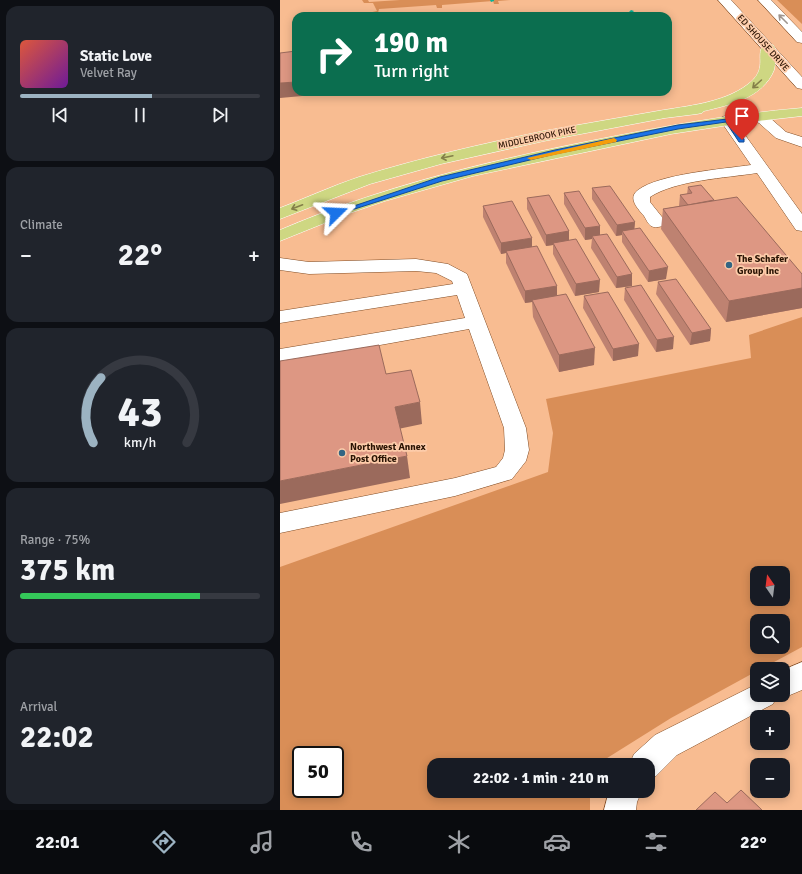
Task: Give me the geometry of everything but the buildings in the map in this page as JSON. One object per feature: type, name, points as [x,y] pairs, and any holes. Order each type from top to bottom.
[{"type":"main road","points":[[677,112],[734,98],[751,89],[762,79],[767,69],[768,48]]},
{"type":"main road","points":[[350,207],[434,172],[507,154],[667,121],[772,108],[802,102]]},
{"type":"main road","name":"MIDDLEBROOK PIKE","points":[[280,236],[350,207],[440,179],[555,152],[678,127],[727,120],[756,109]]},
{"type":"main road","name":"MIDDLEBROOK PIKE","points":[[280,214],[364,181],[437,160],[544,136],[677,112],[756,109],[802,112]]},
{"type":"street","name":"ED SHOUSE DRIVE","points":[[724,0],[802,85]]},
{"type":"street","points":[[764,0],[802,39]]},
{"type":"street","points":[[756,109],[764,120],[781,135],[802,142]]},
{"type":"street","points":[[727,120],[802,226]]},
{"type":"street","points":[[657,222],[642,202],[642,195],[649,189],[664,184],[762,168]]},
{"type":"street","points":[[280,264],[309,268],[416,265],[441,268],[460,278],[515,428],[518,450],[514,461],[504,473],[455,487],[280,523]]},
{"type":"street","points":[[280,317],[464,288]]},
{"type":"street","points":[[280,356],[476,322]]},
{"type":"street","points":[[790,681],[802,675]]},
{"type":"street","points":[[652,758],[666,745],[750,702]]},
{"type":"street","points":[[620,810],[622,798]]},
{"type":"shaded area","points":[[362,0],[368,0],[369,2],[400,0],[510,0],[498,1],[499,4],[494,4],[493,1],[442,5],[442,8],[437,8],[436,5],[379,9],[378,12],[372,12],[377,11],[373,3],[364,3]]},
{"type":"shaded area","points":[[777,0],[802,0],[802,24]]},
{"type":"shaded area","points":[[802,317],[802,647],[790,653],[790,614],[750,614],[750,654],[789,654],[774,662],[750,662],[750,675],[671,718],[607,758],[427,758],[427,798],[590,798],[590,810],[280,810],[280,567],[548,472],[553,433],[546,399],[751,358],[749,335]]},
{"type":"slow traffic","points":[[531,158],[614,140]]},
{"type":"place","name":"The Schafer Group Inc","points":[[729,265]]},
{"type":"place","name":"Northwest Annex Post Office","points":[[342,453]]},
{"type":"route","points":[[336,213],[350,207],[440,179],[555,152],[678,127],[727,120],[742,140]]}]
